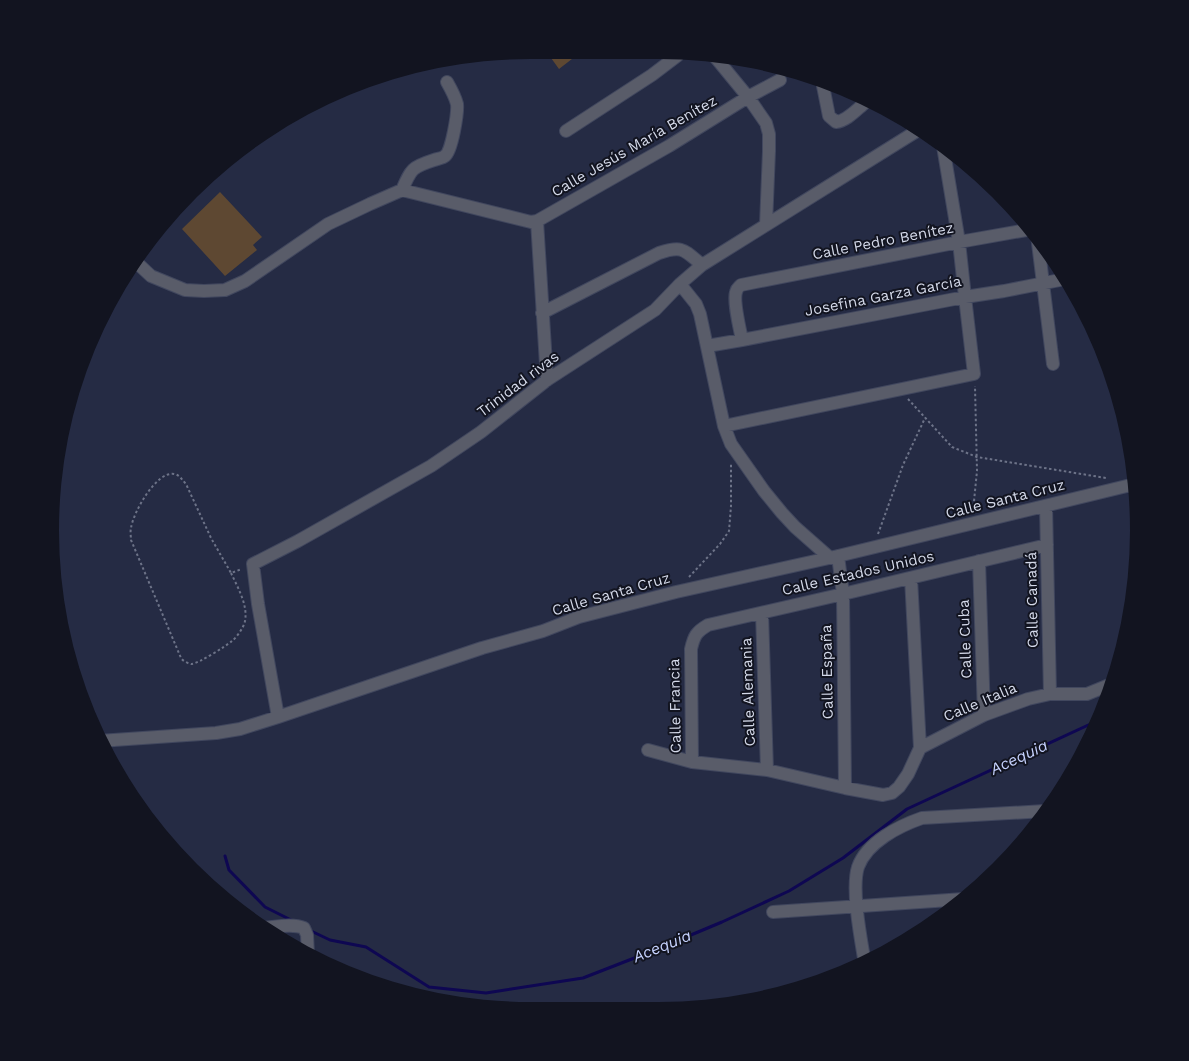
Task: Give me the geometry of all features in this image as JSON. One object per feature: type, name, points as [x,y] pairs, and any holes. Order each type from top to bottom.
[{"type":"street","points":[[566,131],[645,80],[672,59]]},
{"type":"street","points":[[720,63],[766,123],[770,151],[766,225]]},
{"type":"street","name":"Calle Jesús María Benítez","points":[[537,221],[780,80]]},
{"type":"street","points":[[402,190],[412,170],[445,156],[449,151],[457,106],[456,99],[447,82]]},
{"type":"street","points":[[823,89],[826,109],[829,116],[836,122],[845,119],[862,105]]},
{"type":"street","name":"Trinidad rivas","points":[[253,564],[431,466],[481,432],[547,380],[655,310],[702,265],[914,134]]},
{"type":"street","points":[[724,426],[974,374],[959,242],[944,155]]},
{"type":"street","points":[[140,266],[151,276],[184,290],[225,290],[245,282],[328,224],[402,190],[531,222],[537,221],[547,380]]},
{"type":"street","name":"Calle Pedro Benítez","points":[[742,340],[735,301],[737,288],[741,285],[1023,231]]},
{"type":"street","points":[[542,313],[659,253],[671,249],[686,251],[702,265]]},
{"type":"street","points":[[1039,251],[1053,364]]},
{"type":"street","name":"Josefina Garza García","points":[[707,346],[1058,280]]},
{"type":"street","points":[[680,284],[696,304],[700,314],[724,426],[731,444],[782,513],[795,527],[834,557]]},
{"type":"street","name":"Calle Santa Cruz","points":[[108,740],[216,733],[240,728],[482,648],[543,631],[579,617],[676,592],[874,548],[1128,486]]},
{"type":"street","name":"Calle Canadá","points":[[1046,506],[1050,694]]},
{"type":"street","name":"Calle Estados Unidos","points":[[690,649],[694,637],[700,629],[708,625],[1047,545]]},
{"type":"street","name":"Calle España","points":[[834,557],[843,594],[845,788]]},
{"type":"street","name":"Calle Cuba","points":[[979,562],[984,715]]},
{"type":"street","points":[[253,564],[258,604],[278,717]]},
{"type":"street","points":[[648,750],[692,762],[767,770],[876,795],[892,793],[908,774],[920,748],[911,578]]},
{"type":"street","name":"Calle Alemania","points":[[762,613],[767,770]]},
{"type":"street","name":"Calle Francia","points":[[690,649],[692,762]]},
{"type":"street","name":"Calle Italia","points":[[920,748],[984,715],[1028,699],[1050,694],[1087,694],[1103,688]]},
{"type":"street","points":[[864,955],[857,906],[856,884],[858,867],[864,856],[878,841],[906,823],[922,818],[1037,812]]},
{"type":"street","points":[[773,912],[952,900]]},
{"type":"street","points":[[275,927],[300,926],[304,928],[307,946]]},
{"type":"path","points":[[972,524],[977,471],[974,374]]},
{"type":"path","points":[[899,390],[952,447],[976,457],[1107,478]]},
{"type":"path","points":[[874,548],[903,465],[925,418]]},
{"type":"path","points":[[689,578],[720,544],[728,531],[731,506],[731,444]]},
{"type":"path","points":[[173,474],[180,476],[186,484],[231,573],[243,601],[246,613],[245,624],[234,640],[199,661],[191,664],[185,662],[181,658],[131,540],[134,518],[144,497],[158,479],[173,474]]},
{"type":"path","points":[[231,573],[253,564]]},
{"type":"building","points":[[552,59],[572,59],[559,69]]},
{"type":"building","points":[[220,192],[262,237],[253,245],[257,250],[225,276],[182,229]]},
{"type":"waterway","name":"Acequia","points":[[309,930],[330,940],[366,947],[429,987],[486,993],[583,978],[722,922],[789,891],[843,858],[907,809],[1088,725]]},
{"type":"waterway","name":"Acequia","points":[[225,856],[229,870],[265,907],[293,921]]}]
